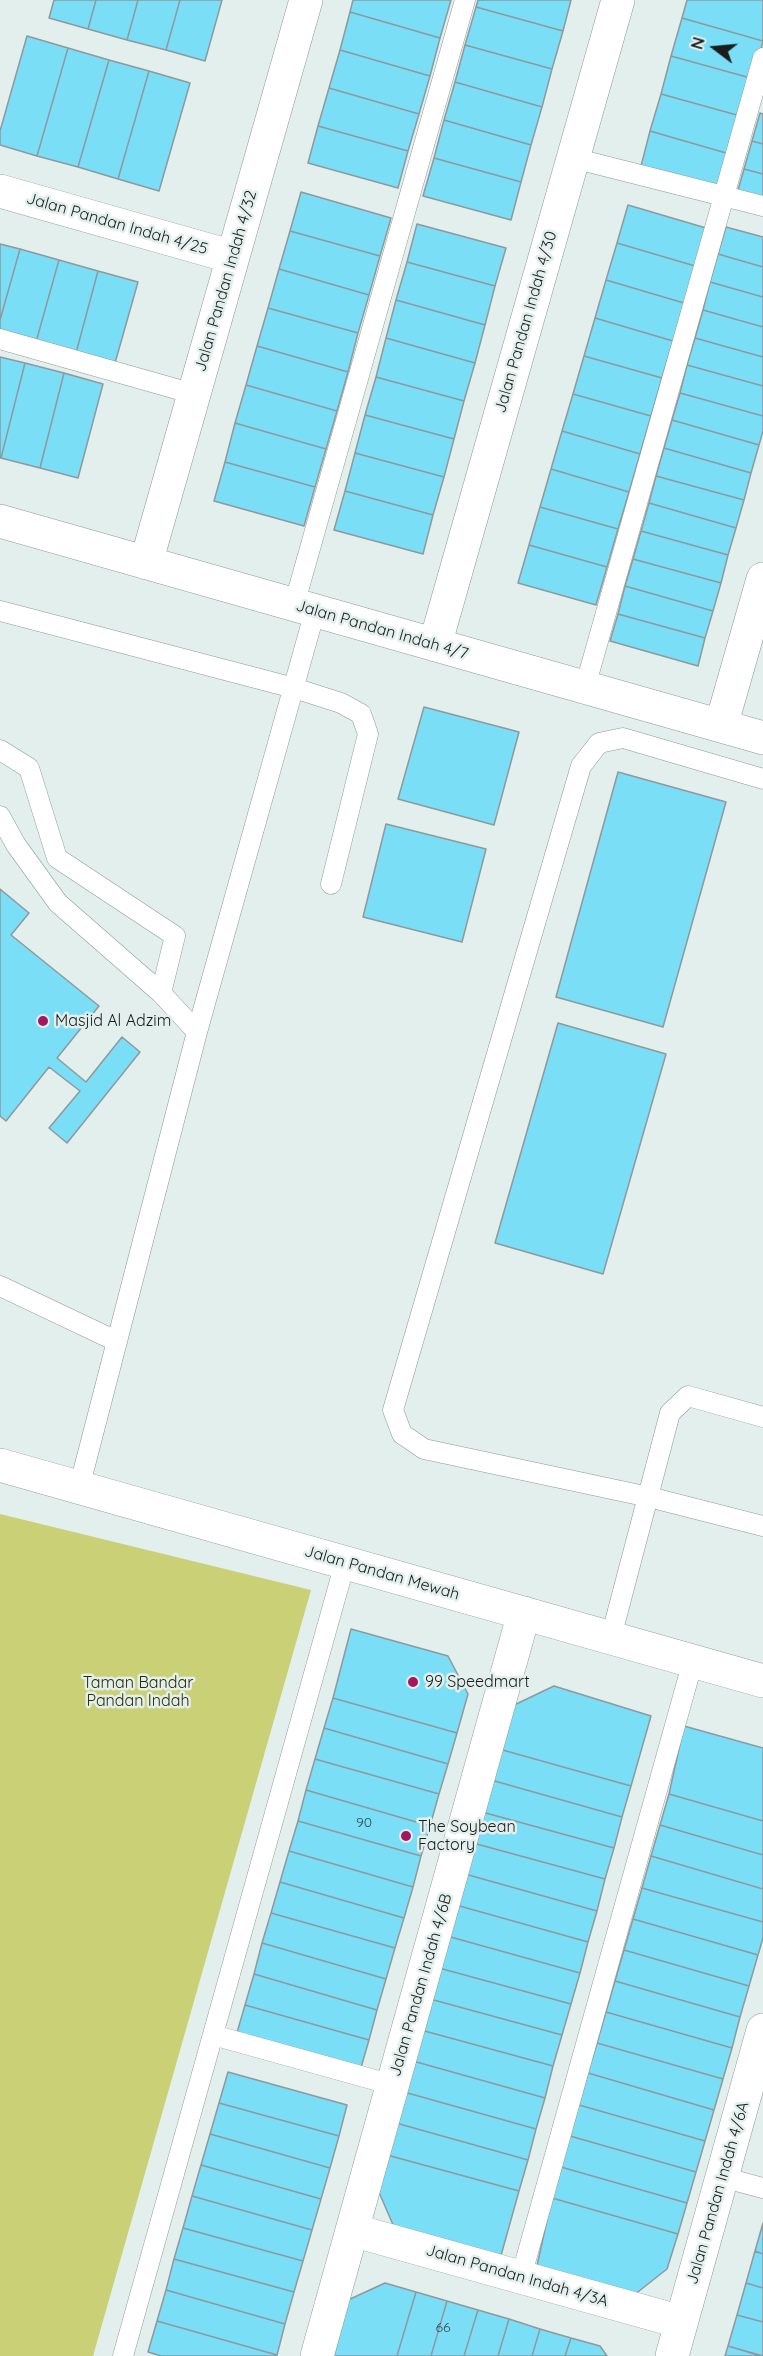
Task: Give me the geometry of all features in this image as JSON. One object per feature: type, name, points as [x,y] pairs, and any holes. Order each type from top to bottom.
[{"type":"street","name":"Jalan Pandan Indah 4/32","points":[[146,563],[306,0]]},
{"type":"street","name":"Jalan Pandan Indah 4/30","points":[[435,645],[618,0]]},
{"type":"street","name":"Jalan Pandan Indah 4/25","points":[[0,191],[233,257]]},
{"type":"street","name":"Jalan Pandan Indah 4/7","points":[[0,521],[763,738]]},
{"type":"street","points":[[721,726],[763,579]]},
{"type":"street","name":"Jalan Pandan Mewah","points":[[0,1465],[763,1681]]},
{"type":"street","name":"Jalan Pandan Indah 4/6B","points":[[317,2356],[524,1613]]},
{"type":"street","name":"Jalan Pandan Indah 4/6A","points":[[672,2356],[763,2030]]},
{"type":"street","name":"Jalan Pandan Indah 4/3A","points":[[352,2230],[681,2322]]},
{"type":"lane","points":[[79,1488],[197,1032],[294,688],[305,608],[465,0]]},
{"type":"lane","points":[[585,687],[763,58]]},
{"type":"lane","points":[[573,158],[763,206]]},
{"type":"lane","points":[[0,339],[194,394]]},
{"type":"lane","points":[[0,611],[294,688],[341,703],[361,714],[368,734],[331,884]]},
{"type":"lane","points":[[763,779],[622,738],[599,743],[580,766],[393,1410],[402,1434],[424,1449],[649,1497],[763,1526]]},
{"type":"lane","points":[[0,750],[29,768],[57,858],[174,936],[161,993]]},
{"type":"lane","points":[[0,816],[16,845],[58,903],[161,993],[197,1032]]},
{"type":"lane","points":[[0,1286],[116,1341]]},
{"type":"lane","points":[[611,1637],[670,1413],[688,1396],[763,1417]]},
{"type":"lane","points":[[123,2356],[345,1563]]},
{"type":"lane","points":[[521,2277],[693,1661]]},
{"type":"lane","points":[[213,2035],[393,2085]]},
{"type":"lane","points":[[722,2177],[763,2188]]},
{"type":"green space","name":"Taman Bandar Pandan Indah","points":[[0,1514],[311,1590],[93,2356],[0,2356]]},
{"type":"building","points":[[54,0],[96,0],[88,29],[49,18]]},
{"type":"building","points":[[96,0],[138,0],[127,40],[88,29]]},
{"type":"building","points":[[138,0],[180,0],[166,50],[127,40]]},
{"type":"building","points":[[180,0],[222,0],[205,61],[166,50]]},
{"type":"building","points":[[353,0],[451,0],[440,38],[350,12]]},
{"type":"building","points":[[478,0],[571,0],[563,31],[476,7]]},
{"type":"building","points":[[687,0],[763,0],[763,41],[682,18]]},
{"type":"building","points":[[476,7],[563,31],[552,69],[465,45]]},
{"type":"building","points":[[350,12],[440,38],[430,76],[340,50]]},
{"type":"building","points":[[682,18],[763,41],[754,79],[671,56]]},
{"type":"building","points":[[27,36],[68,48],[37,156],[0,145],[0,131]]},
{"type":"building","points":[[465,45],[552,69],[542,107],[455,82]]},
{"type":"building","points":[[68,48],[109,60],[78,167],[37,156]]},
{"type":"building","points":[[340,50],[430,76],[419,114],[329,88]]},
{"type":"building","points":[[671,56],[754,79],[744,117],[661,94]]},
{"type":"building","points":[[109,60],[149,71],[118,179],[78,167]]},
{"type":"building","points":[[149,71],[190,83],[159,191],[118,179]]},
{"type":"building","points":[[455,82],[542,107],[531,145],[444,120]]},
{"type":"building","points":[[329,88],[419,114],[408,151],[318,126]]},
{"type":"building","points":[[661,94],[744,117],[733,155],[650,131]]},
{"type":"building","points":[[760,113],[763,114],[763,144],[752,141]]},
{"type":"building","points":[[444,120],[531,145],[521,182],[434,158]]},
{"type":"building","points":[[318,126],[408,151],[398,188],[308,163]]},
{"type":"building","points":[[650,131],[733,155],[722,193],[640,170]]},
{"type":"building","points":[[752,141],[763,144],[763,174],[744,169]]},
{"type":"building","points":[[434,158],[521,182],[511,220],[423,196]]},
{"type":"building","points":[[744,169],[763,174],[763,205],[736,197]]},
{"type":"building","points":[[301,192],[391,218],[380,256],[290,231]]},
{"type":"building","points":[[628,205],[706,228],[695,266],[617,243]]},
{"type":"building","points":[[417,224],[506,248],[495,286],[407,262]]},
{"type":"building","points":[[726,227],[763,237],[763,267],[718,254]]},
{"type":"building","points":[[290,231],[380,256],[369,295],[279,269]]},
{"type":"building","points":[[617,243],[695,266],[684,303],[606,280]]},
{"type":"building","points":[[0,244],[20,249],[0,320]]},
{"type":"building","points":[[20,249],[59,260],[36,342],[0,332],[0,320]]},
{"type":"building","points":[[718,254],[763,267],[763,297],[710,282]]},
{"type":"building","points":[[59,260],[98,271],[76,353],[36,342]]},
{"type":"building","points":[[407,262],[495,286],[485,325],[396,300]]},
{"type":"building","points":[[279,269],[369,295],[358,333],[268,308]]},
{"type":"building","points":[[98,271],[138,282],[115,363],[76,353]]},
{"type":"building","points":[[606,280],[684,303],[673,341],[595,318]]},
{"type":"building","points":[[710,282],[763,297],[763,327],[703,310]]},
{"type":"building","points":[[396,300],[485,325],[475,363],[386,338]]},
{"type":"building","points":[[268,308],[358,333],[348,372],[257,346]]},
{"type":"building","points":[[703,310],[763,327],[763,357],[695,338]]},
{"type":"building","points":[[595,318],[673,341],[662,378],[584,356]]},
{"type":"building","points":[[386,338],[475,363],[464,401],[376,377]]},
{"type":"building","points":[[695,338],[763,357],[763,386],[687,365]]},
{"type":"building","points":[[257,346],[348,372],[337,411],[246,385]]},
{"type":"building","points":[[584,356],[662,378],[651,416],[573,394]]},
{"type":"building","points":[[0,357],[25,363],[1,458],[0,458]]},
{"type":"building","points":[[25,363],[64,373],[40,468],[1,458]]},
{"type":"building","points":[[687,365],[763,386],[763,416],[680,393]]},
{"type":"building","points":[[64,373],[103,384],[78,478],[40,468]]},
{"type":"building","points":[[376,377],[464,401],[454,439],[365,415]]},
{"type":"building","points":[[246,385],[337,411],[326,449],[235,423]]},
{"type":"building","points":[[680,393],[763,416],[763,431],[759,445],[672,420]]},
{"type":"building","points":[[573,394],[651,416],[640,454],[562,431]]},
{"type":"building","points":[[365,415],[454,439],[444,477],[355,453]]},
{"type":"building","points":[[672,420],[759,445],[751,473],[664,448]]},
{"type":"building","points":[[235,423],[326,449],[315,487],[225,462]]},
{"type":"building","points":[[562,431],[640,454],[629,492],[551,469]]},
{"type":"building","points":[[664,448],[751,473],[744,500],[656,476]]},
{"type":"building","points":[[355,453],[444,477],[433,515],[345,491]]},
{"type":"building","points":[[225,462],[315,487],[304,526],[214,501]]},
{"type":"building","points":[[551,469],[629,492],[618,529],[540,507]]},
{"type":"building","points":[[656,476],[744,500],[736,528],[649,503]]},
{"type":"building","points":[[345,491],[433,515],[423,554],[334,530]]},
{"type":"building","points":[[649,503],[736,528],[728,555],[641,531]]},
{"type":"building","points":[[540,507],[618,529],[607,567],[529,545]]},
{"type":"building","points":[[641,531],[728,555],[721,583],[633,559]]},
{"type":"building","points":[[529,545],[607,567],[596,605],[518,583]]},
{"type":"building","points":[[633,559],[721,583],[713,611],[625,586]]},
{"type":"building","points":[[625,586],[713,611],[705,638],[618,614]]},
{"type":"building","points":[[618,614],[705,638],[698,666],[610,641]]},
{"type":"building","points":[[424,707],[519,732],[494,825],[398,799]]},
{"type":"building","points":[[618,772],[726,802],[663,1027],[556,997]]},
{"type":"building","points":[[386,824],[486,849],[462,942],[363,917]]},
{"type":"building","name":"Masjid Al Adzim","points":[[0,889],[29,913],[11,935],[99,1006],[57,1058],[86,1082],[122,1037],[140,1052],[67,1143],[49,1128],[80,1091],[49,1067],[6,1121],[0,1116]]},
{"type":"building","points":[[558,1023],[666,1054],[603,1274],[495,1243]]},
{"type":"building","points":[[351,1629],[448,1656],[468,1694],[457,1733],[333,1698]]},
{"type":"building","points":[[554,1686],[651,1716],[631,1786],[499,1749],[510,1707]]},
{"type":"building","points":[[333,1698],[457,1733],[448,1764],[324,1728]]},
{"type":"building","points":[[684,1726],[763,1748],[763,1821],[669,1794]]},
{"type":"building","points":[[324,1728],[448,1764],[439,1794],[315,1759]]},
{"type":"building","points":[[499,1749],[631,1786],[622,1817],[491,1780]]},
{"type":"building","points":[[315,1759],[439,1794],[430,1826],[306,1790]]},
{"type":"building","points":[[491,1780],[622,1817],[614,1848],[482,1812]]},
{"type":"building","points":[[306,1790],[430,1826],[421,1856],[298,1821]]},
{"type":"building","points":[[669,1794],[763,1821],[763,1855],[660,1825]]},
{"type":"building","points":[[482,1812],[614,1848],[605,1879],[473,1843]]},
{"type":"building","points":[[298,1821],[421,1856],[413,1887],[289,1851]]},
{"type":"building","points":[[660,1825],[763,1855],[763,1889],[651,1856]]},
{"type":"building","points":[[473,1843],[605,1879],[597,1911],[465,1874]]},
{"type":"building","points":[[289,1851],[413,1887],[404,1918],[280,1882]]},
{"type":"building","points":[[651,1856],[763,1889],[763,1922],[642,1888]]},
{"type":"building","points":[[465,1874],[597,1911],[588,1942],[456,1905]]},
{"type":"building","points":[[280,1882],[404,1918],[395,1948],[271,1913]]},
{"type":"building","points":[[642,1888],[763,1922],[763,1938],[758,1955],[633,1919]]},
{"type":"building","points":[[456,1905],[588,1942],[580,1973],[447,1936]]},
{"type":"building","points":[[271,1913],[395,1948],[386,1979],[262,1943]]},
{"type":"building","points":[[633,1919],[758,1955],[749,1986],[624,1950]]},
{"type":"building","points":[[447,1936],[580,1973],[571,2004],[439,1968]]},
{"type":"building","points":[[262,1943],[386,1979],[377,2010],[254,1974]]},
{"type":"building","points":[[624,1950],[749,1986],[740,2017],[615,1981]]},
{"type":"building","points":[[439,1968],[571,2004],[562,2035],[430,1999]]},
{"type":"building","points":[[254,1974],[377,2010],[369,2040],[245,2005]]},
{"type":"building","points":[[615,1981],[740,2017],[732,2048],[606,2012]]},
{"type":"building","points":[[430,1999],[562,2035],[553,2066],[421,2030]]},
{"type":"building","points":[[245,2005],[369,2040],[360,2071],[236,2036]]},
{"type":"building","points":[[606,2012],[732,2048],[723,2079],[597,2043]]},
{"type":"building","points":[[421,2030],[553,2066],[545,2098],[413,2061]]},
{"type":"building","points":[[597,2043],[723,2079],[714,2110],[588,2073]]},
{"type":"building","points":[[413,2061],[545,2098],[536,2129],[404,2092]]},
{"type":"building","points":[[228,2072],[347,2105],[339,2136],[219,2103]]},
{"type":"building","points":[[588,2073],[714,2110],[705,2141],[579,2105]]},
{"type":"building","points":[[404,2092],[536,2129],[528,2160],[396,2123]]},
{"type":"building","points":[[219,2103],[339,2136],[330,2168],[210,2134]]},
{"type":"building","points":[[579,2105],[705,2141],[696,2172],[570,2136]]},
{"type":"building","points":[[396,2123],[528,2160],[519,2191],[387,2155]]},
{"type":"building","points":[[210,2134],[330,2168],[321,2199],[201,2165]]},
{"type":"building","points":[[570,2136],[696,2172],[687,2203],[561,2167]]},
{"type":"building","points":[[387,2155],[519,2191],[500,2259],[394,2227],[378,2190]]},
{"type":"building","points":[[201,2165],[321,2199],[312,2230],[192,2196]]},
{"type":"building","points":[[561,2167],[687,2203],[678,2234],[552,2198]]},
{"type":"building","points":[[192,2196],[312,2230],[303,2261],[183,2228]]},
{"type":"building","points":[[552,2198],[678,2234],[667,2269],[634,2295],[536,2270]]},
{"type":"building","points":[[763,2223],[763,2254],[755,2251]]},
{"type":"building","points":[[183,2228],[303,2261],[294,2292],[174,2259]]},
{"type":"building","points":[[755,2251],[763,2254],[763,2288],[746,2283]]},
{"type":"building","points":[[174,2259],[294,2292],[285,2324],[166,2290]]},
{"type":"building","points":[[385,2283],[416,2292],[397,2356],[334,2356],[348,2300]]},
{"type":"building","points":[[746,2283],[763,2288],[763,2322],[737,2315]]},
{"type":"building","points":[[166,2290],[285,2324],[277,2355],[157,2321]]},
{"type":"building","points":[[416,2292],[447,2301],[431,2356],[397,2356]]},
{"type":"building","points":[[447,2301],[478,2310],[464,2356],[431,2356]]},
{"type":"building","points":[[478,2310],[509,2319],[498,2356],[464,2356]]},
{"type":"building","points":[[737,2315],[763,2322],[763,2356],[728,2346]]},
{"type":"building","points":[[509,2319],[540,2329],[532,2356],[498,2356]]},
{"type":"building","points":[[157,2321],[277,2355],[161,2356],[148,2352]]},
{"type":"building","points":[[540,2329],[571,2338],[565,2356],[532,2356]]},
{"type":"building","points":[[571,2338],[600,2346],[607,2356],[565,2356]]},
{"type":"building","points":[[728,2346],[761,2356],[725,2356]]},
{"type":"place","name":"Masjid Al Adzim","points":[[43,1021]]},
{"type":"place","name":"99 Speedmart","points":[[413,1682]]},
{"type":"place","name":"The Soybean Factory","points":[[406,1836]]}]
